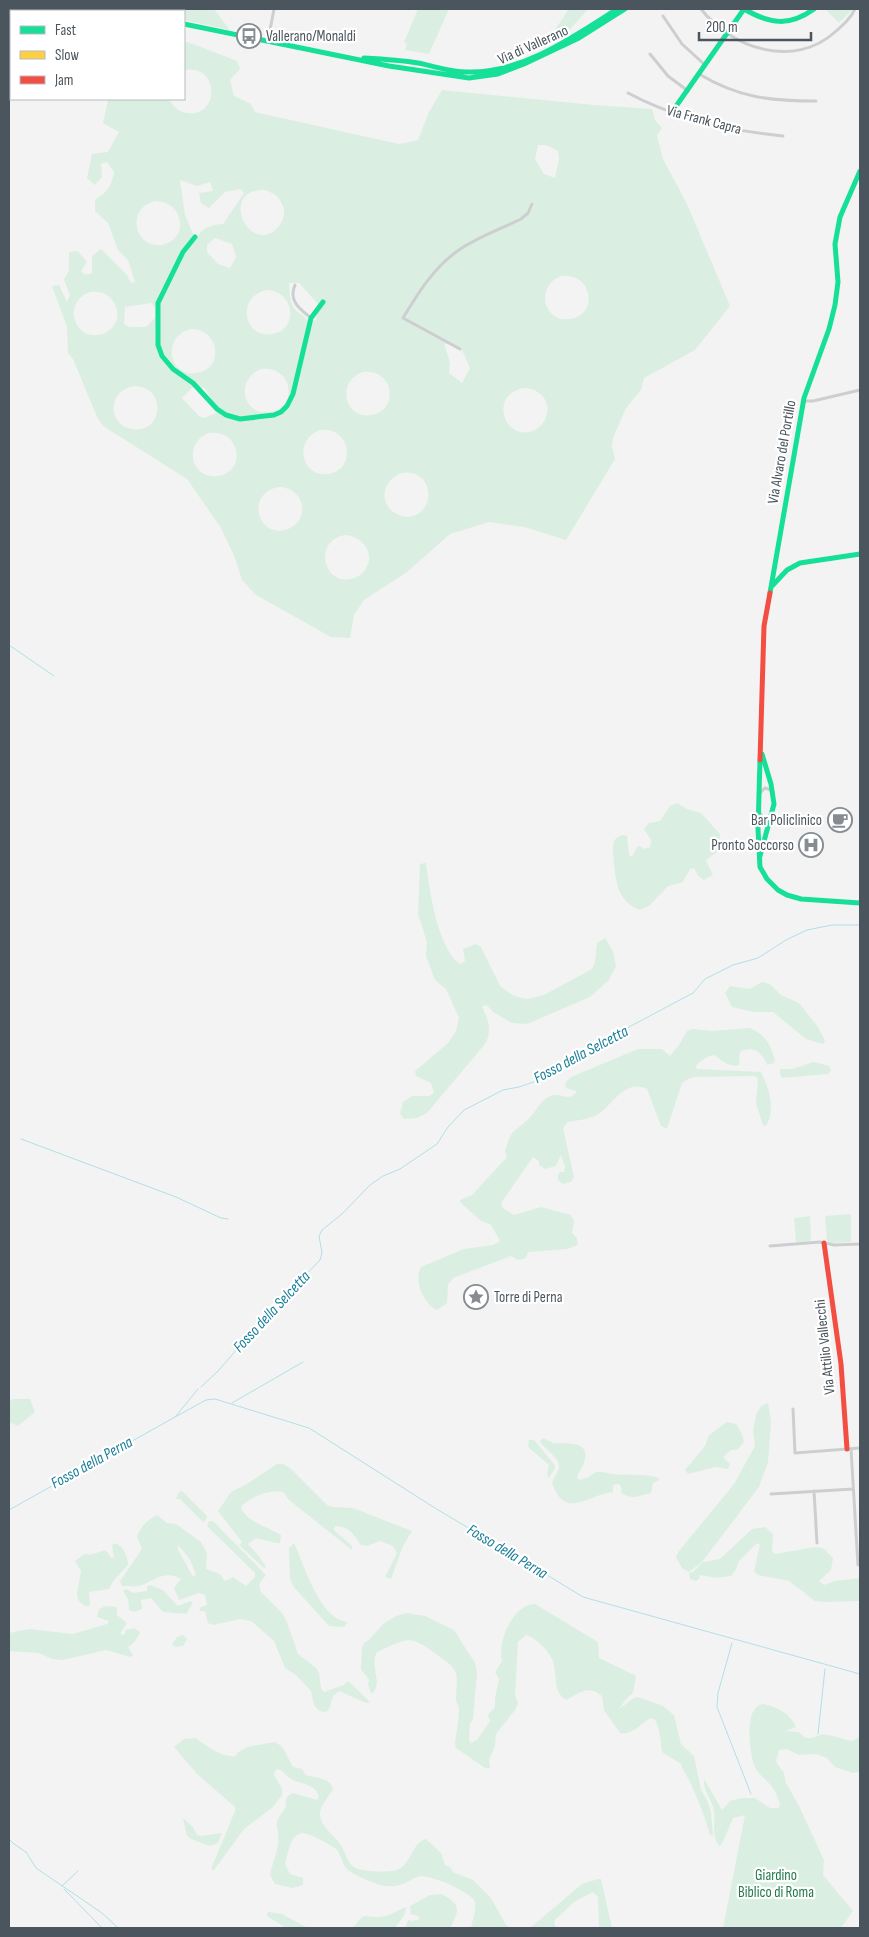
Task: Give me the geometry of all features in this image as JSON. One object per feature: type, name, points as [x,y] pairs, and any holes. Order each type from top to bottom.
[{"type":"street","points":[[268,42],[274,9]]},
{"type":"street","name":"Via di Vallerano","points":[[356,58],[390,59],[467,72],[491,70],[517,62],[566,40],[617,9]]},
{"type":"street","name":"Via di Vallerano","points":[[185,24],[356,58],[382,65],[462,78],[492,76],[518,67],[575,40],[625,9]]},
{"type":"street","points":[[701,9],[727,34],[744,43],[764,50],[780,52],[799,50],[813,46],[826,39],[849,18],[855,9]]},
{"type":"street","points":[[672,112],[744,9],[761,17],[783,22],[800,19],[814,9]]},
{"type":"street","points":[[663,16],[680,42],[705,65]]},
{"type":"street","points":[[650,54],[672,80],[688,91]]},
{"type":"street","points":[[699,74],[726,89],[754,98],[775,101],[816,101]]},
{"type":"street","name":"Via Frank Capra","points":[[628,93],[654,106],[672,112],[730,128],[783,136]]},
{"type":"street","name":"Via Alvaro del Portillo","points":[[759,859],[763,635],[804,402],[835,305],[838,282],[835,244],[839,223],[860,172]]},
{"type":"street","points":[[460,349],[403,318],[419,291],[448,259],[472,242],[521,219],[528,213],[532,204]]},
{"type":"street","points":[[195,237],[183,252],[160,295],[157,314],[158,345],[167,363],[193,383],[217,409],[226,414],[240,419],[274,415],[281,412],[287,406],[293,394],[311,318],[323,302]]},
{"type":"street","points":[[295,285],[292,295],[297,306],[311,318]]},
{"type":"street","points":[[804,402],[816,401],[860,390]]},
{"type":"street","points":[[772,586],[784,572],[800,563],[860,554]]},
{"type":"street","name":"Via Alvaro del Portillo","points":[[759,859],[774,805],[761,744]]},
{"type":"street","points":[[760,794],[765,788],[772,790]]},
{"type":"street","points":[[759,810],[765,820],[771,817]]},
{"type":"street","points":[[759,859],[762,871],[767,879],[775,888],[787,895],[808,900],[860,903]]},
{"type":"street","points":[[770,1246],[824,1243],[836,1245],[860,1244]]},
{"type":"street","name":"Via Attilio Vallecchi","points":[[824,1243],[840,1356],[849,1449]]},
{"type":"street","points":[[793,1409],[795,1453],[860,1448]]},
{"type":"street","points":[[849,1449],[858,1565]]},
{"type":"street","points":[[771,1494],[853,1489]]},
{"type":"street","points":[[814,1491],[817,1542]]},
{"type":"green space","points":[[9,9],[214,9],[230,30],[185,20],[185,10],[10,10],[10,64]]},
{"type":"green space","points":[[418,9],[449,9],[429,54],[405,50],[407,44],[404,42]]},
{"type":"green space","points":[[569,9],[588,9],[565,35],[544,46]]},
{"type":"green space","points":[[825,9],[850,9],[852,10],[839,23]]},
{"type":"green space","points":[[185,42],[237,61],[240,69],[230,80],[234,96],[251,104],[255,112],[399,144],[418,140],[429,112],[442,90],[652,109],[655,120],[662,128],[657,135],[663,159],[687,204],[730,306],[695,350],[644,378],[641,390],[626,408],[613,438],[612,447],[615,459],[566,540],[524,527],[489,522],[450,534],[407,572],[364,600],[354,615],[350,638],[331,637],[256,595],[242,580],[235,558],[221,528],[187,479],[103,426],[97,417],[73,359],[68,353],[67,327],[52,286],[59,285],[67,302],[70,295],[64,280],[69,270],[69,252],[78,251],[87,262],[81,271],[85,275],[92,273],[92,256],[101,249],[127,275],[131,283],[135,282],[128,260],[118,250],[108,223],[95,211],[95,200],[108,189],[114,172],[107,162],[101,164],[102,177],[95,185],[87,178],[92,154],[108,152],[119,132],[103,123],[108,100],[170,100],[176,108],[187,113],[198,112],[206,107],[210,100],[209,82],[204,74],[196,70],[185,70]],"holes":[[[538,145],[546,145],[558,151],[559,159],[555,178],[544,174],[535,159]],[[180,180],[197,186],[210,182],[213,191],[199,193],[201,203],[209,208],[225,192],[240,189],[244,193],[223,224],[206,228],[200,233],[196,241],[185,215]],[[264,190],[272,193],[279,199],[283,207],[283,218],[279,226],[269,234],[259,235],[250,230],[243,221],[242,200],[250,193]],[[156,201],[166,203],[178,214],[180,229],[177,236],[171,242],[162,245],[145,241],[139,234],[137,226],[137,218],[146,204]],[[215,238],[232,244],[236,257],[230,268],[218,264],[207,252],[207,245]],[[561,276],[580,280],[586,287],[588,294],[588,303],[585,310],[579,316],[570,319],[561,319],[554,315],[548,310],[546,303],[545,295],[553,281]],[[289,283],[299,283],[318,304],[316,320],[309,322],[295,310],[291,302]],[[267,290],[276,292],[288,303],[290,319],[287,326],[281,331],[272,334],[262,334],[250,324],[247,308],[257,294]],[[90,292],[100,292],[107,296],[117,308],[115,323],[110,329],[102,334],[93,335],[85,333],[79,327],[75,320],[76,304],[81,297]],[[151,303],[155,307],[155,318],[146,327],[129,327],[124,324],[125,307]],[[192,329],[201,331],[213,342],[215,358],[212,365],[206,370],[197,373],[187,373],[174,363],[172,347],[182,333]],[[444,343],[462,350],[470,368],[462,383],[449,373],[450,363]],[[261,369],[272,370],[280,373],[286,380],[288,396],[285,403],[279,409],[261,412],[248,403],[245,396],[245,388],[253,374]],[[363,372],[381,376],[390,390],[386,406],[380,412],[371,415],[362,415],[355,411],[349,406],[347,398],[349,383],[354,377]],[[134,386],[145,388],[153,394],[157,402],[157,410],[155,418],[150,425],[142,429],[132,429],[125,427],[117,420],[114,407],[120,393]],[[193,387],[205,388],[214,403],[216,413],[204,418],[199,416],[182,398]],[[524,388],[535,390],[543,396],[546,401],[547,411],[546,417],[539,427],[533,431],[523,432],[514,429],[508,423],[504,416],[506,399],[513,392]],[[320,430],[330,431],[338,434],[344,441],[347,457],[338,471],[329,474],[319,474],[307,464],[304,457],[304,449],[311,435]],[[209,433],[220,434],[228,437],[234,444],[236,460],[233,467],[227,473],[209,476],[196,467],[193,452],[201,438]],[[402,473],[413,473],[421,478],[426,485],[428,493],[427,502],[416,515],[406,517],[399,515],[389,508],[386,503],[385,492],[392,479]],[[279,487],[294,492],[300,500],[302,510],[301,516],[294,526],[278,531],[269,528],[263,522],[259,514],[261,498],[268,491]],[[345,535],[356,538],[364,544],[369,553],[369,558],[366,569],[361,575],[344,580],[336,577],[329,571],[325,554],[328,546],[334,539]]]},
{"type":"green space","points":[[677,803],[687,809],[701,813],[720,834],[719,851],[706,860],[713,875],[704,880],[698,876],[694,868],[690,869],[683,882],[668,886],[649,906],[640,910],[626,901],[618,889],[614,842],[620,836],[627,836],[629,855],[632,857],[637,847],[640,846],[644,849],[650,847],[651,840],[644,829],[649,823],[660,821],[670,806]]},
{"type":"green space","points":[[426,863],[436,918],[440,932],[452,957],[460,964],[465,961],[463,949],[476,944],[481,947],[500,986],[514,996],[527,999],[544,995],[592,969],[595,962],[597,943],[605,938],[613,951],[616,966],[609,980],[590,997],[527,1024],[512,1023],[493,1012],[488,1006],[482,1007],[489,1026],[485,1044],[427,1113],[417,1118],[404,1119],[400,1114],[403,1102],[412,1096],[429,1096],[434,1093],[431,1083],[416,1076],[415,1071],[448,1043],[456,1031],[459,1018],[446,989],[435,980],[426,956],[427,942],[418,914],[420,864]]},
{"type":"green space","points":[[762,982],[770,984],[781,995],[799,1003],[818,1027],[825,1041],[823,1044],[806,1039],[773,1012],[753,1012],[732,1007],[725,993],[730,986],[750,989]]},
{"type":"green space","points":[[750,1028],[760,1033],[767,1041],[775,1060],[774,1063],[767,1065],[760,1053],[749,1049],[740,1052],[739,1065],[729,1064],[714,1055],[707,1057],[697,1064],[696,1067],[697,1069],[761,1072],[767,1085],[771,1106],[771,1113],[766,1126],[763,1125],[756,1103],[758,1079],[754,1076],[694,1077],[688,1079],[682,1083],[667,1129],[661,1126],[647,1089],[631,1087],[618,1095],[595,1116],[568,1122],[563,1128],[574,1177],[571,1182],[563,1184],[558,1180],[558,1175],[560,1172],[564,1172],[565,1167],[561,1155],[556,1166],[545,1169],[533,1157],[501,1203],[503,1208],[514,1215],[541,1207],[571,1215],[574,1221],[572,1233],[577,1238],[578,1245],[567,1249],[528,1252],[526,1258],[518,1260],[511,1256],[453,1278],[448,1285],[447,1303],[437,1310],[428,1303],[419,1285],[418,1279],[421,1267],[464,1249],[493,1245],[500,1241],[491,1225],[480,1220],[460,1200],[472,1195],[507,1157],[505,1151],[511,1135],[531,1116],[543,1100],[554,1095],[573,1096],[576,1091],[566,1088],[565,1083],[571,1077],[638,1049],[662,1049],[670,1056],[687,1031],[693,1029],[712,1031]]},
{"type":"green space","points":[[814,1062],[829,1066],[831,1070],[828,1074],[782,1078],[780,1074],[780,1069],[792,1069]]},
{"type":"green space","points":[[851,1214],[851,1242],[828,1243],[825,1216]]},
{"type":"green space","points":[[810,1216],[811,1241],[796,1242],[794,1218]]},
{"type":"green space","points":[[13,1399],[30,1399],[35,1412],[18,1426],[9,1422],[9,1402]]},
{"type":"green space","points":[[768,1403],[771,1421],[768,1462],[759,1487],[702,1562],[689,1572],[682,1568],[676,1557],[734,1484],[755,1446],[753,1431],[756,1415],[761,1406]]},
{"type":"green space","points":[[727,1422],[736,1424],[744,1442],[737,1450],[731,1450],[723,1457],[730,1464],[728,1469],[716,1467],[688,1474],[685,1470],[705,1446],[709,1435]]},
{"type":"green space","points":[[543,1438],[554,1443],[575,1444],[583,1449],[585,1459],[577,1477],[579,1480],[599,1472],[647,1476],[659,1478],[659,1480],[653,1483],[651,1493],[639,1496],[632,1497],[621,1493],[622,1489],[619,1484],[613,1485],[613,1492],[578,1502],[564,1501],[557,1494],[552,1483],[559,1463],[540,1441]]},
{"type":"green space","points":[[529,1440],[534,1440],[554,1464],[555,1468],[549,1478],[547,1475],[549,1465],[528,1447]]},
{"type":"green space","points":[[277,1464],[283,1464],[290,1468],[327,1505],[353,1508],[412,1531],[403,1546],[391,1579],[385,1577],[397,1553],[393,1546],[380,1541],[367,1546],[361,1545],[348,1529],[335,1526],[334,1530],[352,1546],[352,1550],[289,1500],[283,1492],[260,1495],[241,1507],[252,1520],[281,1535],[280,1543],[256,1538],[248,1544],[266,1567],[264,1568],[239,1545],[242,1542],[218,1511],[231,1492]]},
{"type":"green space","points":[[182,1491],[207,1516],[206,1520],[203,1522],[180,1499],[176,1499],[179,1492]]},
{"type":"green space","points":[[157,1515],[167,1523],[176,1524],[201,1542],[207,1553],[206,1569],[220,1574],[225,1581],[233,1577],[246,1586],[255,1577],[255,1573],[207,1526],[209,1521],[213,1521],[266,1575],[259,1584],[261,1592],[282,1613],[298,1654],[316,1668],[319,1673],[321,1688],[324,1692],[344,1685],[348,1681],[370,1702],[366,1703],[339,1691],[333,1696],[329,1709],[326,1712],[319,1711],[314,1705],[311,1691],[296,1675],[285,1668],[274,1641],[251,1621],[240,1619],[213,1625],[208,1623],[205,1611],[199,1611],[201,1607],[207,1605],[205,1595],[199,1593],[179,1600],[174,1588],[181,1579],[175,1576],[159,1577],[139,1586],[122,1586],[120,1581],[142,1549],[137,1537],[144,1524]],"holes":[[[178,1545],[189,1558],[196,1574],[193,1577],[178,1549]]]},
{"type":"green space","points":[[765,1527],[773,1534],[772,1551],[775,1554],[815,1547],[823,1548],[833,1558],[831,1570],[819,1581],[824,1585],[835,1581],[860,1578],[860,1601],[815,1601],[789,1581],[758,1575],[754,1571],[760,1545],[757,1543],[739,1561],[731,1576],[717,1578],[699,1575],[700,1578],[696,1581],[690,1579],[689,1573],[693,1572],[703,1562],[720,1559],[752,1529]]},
{"type":"green space","points":[[114,1543],[125,1552],[128,1565],[114,1580],[109,1589],[89,1592],[90,1606],[85,1606],[78,1600],[77,1593],[81,1571],[75,1561],[85,1554],[90,1555],[105,1550],[112,1558],[114,1557],[112,1546]]},
{"type":"green space","points":[[294,1543],[321,1602],[338,1619],[348,1622],[344,1627],[329,1626],[293,1586],[290,1578],[289,1548]]},
{"type":"green space","points":[[150,1585],[163,1590],[178,1606],[190,1601],[193,1603],[186,1614],[163,1612],[151,1598],[141,1600],[142,1609],[134,1612],[129,1610],[128,1599],[123,1591],[126,1589],[134,1593],[147,1591],[147,1587]]},
{"type":"green space","points":[[535,1604],[598,1642],[599,1658],[636,1676],[633,1693],[619,1709],[638,1697],[663,1706],[674,1715],[681,1744],[694,1756],[701,1790],[707,1800],[711,1813],[713,1836],[710,1835],[699,1801],[681,1764],[662,1752],[656,1722],[652,1719],[647,1720],[628,1733],[620,1733],[604,1710],[602,1696],[597,1692],[588,1690],[580,1692],[566,1700],[557,1687],[554,1664],[550,1655],[541,1644],[530,1636],[526,1635],[518,1642],[515,1695],[518,1703],[515,1710],[496,1734],[495,1746],[489,1760],[490,1768],[485,1768],[456,1748],[459,1709],[456,1699],[456,1672],[427,1647],[407,1640],[377,1652],[374,1662],[377,1683],[373,1693],[371,1693],[368,1684],[369,1679],[361,1670],[362,1647],[364,1643],[383,1624],[396,1616],[406,1613],[425,1616],[454,1630],[475,1663],[477,1672],[473,1719],[470,1724],[469,1740],[471,1743],[477,1740],[490,1721],[488,1715],[495,1707],[499,1679],[495,1672],[502,1661],[502,1644],[508,1625],[520,1610]]},
{"type":"green space","points":[[106,1606],[117,1607],[117,1615],[127,1623],[120,1634],[124,1635],[126,1630],[134,1628],[140,1632],[135,1641],[128,1647],[133,1655],[130,1657],[106,1650],[63,1660],[52,1659],[39,1653],[9,1651],[9,1633],[29,1629],[73,1634],[107,1624],[109,1621],[97,1617],[99,1609]]},
{"type":"green space","points":[[183,1635],[187,1639],[183,1646],[175,1647],[172,1644],[177,1637]]},
{"type":"green space","name":"Giardino Biblico di Roma","points":[[763,1704],[787,1714],[796,1727],[786,1731],[799,1732],[807,1738],[824,1735],[852,1741],[860,1737],[860,1772],[853,1773],[835,1767],[827,1758],[816,1754],[799,1755],[786,1749],[779,1750],[776,1762],[784,1773],[786,1783],[824,1860],[823,1875],[853,1911],[841,1928],[723,1928],[745,1815],[733,1818],[722,1844],[719,1846],[714,1831],[713,1806],[705,1789],[704,1779],[722,1810],[730,1801],[741,1798],[755,1798],[770,1808],[779,1808],[780,1804],[776,1793],[754,1765],[751,1750],[750,1721],[757,1707]]},
{"type":"green space","points":[[196,1738],[215,1751],[231,1756],[236,1756],[237,1753],[247,1747],[275,1742],[279,1744],[293,1767],[302,1769],[306,1775],[322,1779],[332,1785],[333,1789],[323,1804],[320,1813],[322,1823],[340,1844],[354,1867],[372,1871],[398,1870],[421,1841],[426,1839],[441,1853],[445,1865],[450,1867],[453,1872],[473,1880],[491,1898],[506,1925],[511,1928],[471,1928],[475,1908],[475,1902],[472,1898],[451,1885],[434,1879],[421,1876],[395,1886],[366,1880],[347,1869],[336,1849],[305,1833],[298,1834],[292,1841],[285,1864],[290,1874],[303,1878],[303,1885],[292,1888],[275,1884],[270,1875],[277,1852],[277,1822],[286,1807],[286,1798],[293,1793],[317,1800],[319,1796],[311,1786],[291,1779],[278,1769],[274,1775],[282,1789],[282,1795],[273,1807],[244,1829],[214,1870],[211,1869],[235,1807],[197,1774],[174,1747],[184,1739]]},
{"type":"green space","points":[[183,1818],[193,1827],[197,1835],[222,1833],[218,1843],[210,1846],[191,1839],[187,1836]]},
{"type":"green space","points":[[601,1879],[612,1928],[599,1928],[598,1897],[593,1892],[574,1902],[556,1919],[554,1922],[556,1928],[530,1928],[582,1884]]},
{"type":"green space","points":[[441,1894],[452,1901],[457,1908],[456,1916],[450,1928],[405,1928],[408,1920],[420,1919],[418,1916],[411,1914],[410,1906],[430,1895]]},
{"type":"green space","points":[[406,1907],[405,1914],[395,1928],[353,1928],[364,1916],[382,1917]]},
{"type":"green space","points":[[269,1912],[282,1914],[308,1928],[286,1928],[267,1916]]},
{"type":"waterway","points":[[9,645],[54,676]]},
{"type":"waterway","name":"Fosso della Selcetta","points":[[201,1387],[320,1260],[322,1253],[319,1236],[322,1230],[342,1214],[370,1185],[383,1176],[400,1169],[437,1144],[448,1127],[464,1110],[503,1090],[542,1079],[569,1063],[597,1050],[617,1038],[629,1027],[693,993],[705,979],[733,965],[758,958],[786,940],[807,930],[832,925],[860,925]]},
{"type":"waterway","points":[[21,1139],[176,1197],[221,1218],[228,1219]]},
{"type":"waterway","points":[[232,1403],[303,1362]]},
{"type":"waterway","name":"Fosso della Perna","points":[[9,1510],[175,1417],[198,1389]]},
{"type":"waterway","name":"Fosso della Perna","points":[[175,1417],[206,1400],[215,1399],[309,1428],[502,1548],[524,1564],[539,1570],[583,1597],[860,1674]]},
{"type":"waterway","points":[[732,1643],[718,1693],[717,1707],[751,1794]]},
{"type":"waterway","points":[[818,1734],[825,1669]]},
{"type":"waterway","points":[[9,1839],[26,1852],[36,1868],[102,1913],[118,1928]]},
{"type":"waterway","points":[[62,1886],[78,1871]]},
{"type":"waterway","points":[[64,1889],[102,1928]]},
{"type":"traffic: fast","points":[[364,58],[411,62],[461,72],[487,71],[507,67],[546,52],[617,9]]},
{"type":"traffic: fast","points":[[185,24],[389,66],[469,78],[498,74],[524,64],[579,38],[625,9]]},
{"type":"traffic: fast","points":[[672,112],[744,9],[762,18],[779,21],[796,19],[814,9]]},
{"type":"traffic: fast","points":[[770,593],[804,398],[829,329],[835,305],[838,282],[835,244],[840,217],[860,171]]},
{"type":"traffic: fast","points":[[195,237],[183,252],[158,303],[158,345],[162,356],[173,369],[193,383],[217,409],[226,415],[240,419],[274,415],[281,412],[287,406],[293,394],[311,318],[323,302]]},
{"type":"traffic: fast","points":[[773,585],[787,570],[800,563],[860,554]]},
{"type":"traffic: fast","points":[[760,856],[774,804],[771,784],[762,754]]},
{"type":"traffic: fast","points":[[760,760],[758,829],[760,867],[767,879],[778,890],[801,899],[860,903]]},
{"type":"traffic: jam","points":[[760,760],[764,626],[770,593]]},
{"type":"traffic: jam","points":[[824,1243],[841,1364],[847,1449]]},
{"type":"place","name":"Vallerano/Monaldi","points":[[249,36]]},
{"type":"place","name":"Bar Policlinico","points":[[840,820]]},
{"type":"place","name":"Pronto Soccorso","points":[[811,845]]},
{"type":"place","name":"Torre di Perna","points":[[476,1297]]}]
